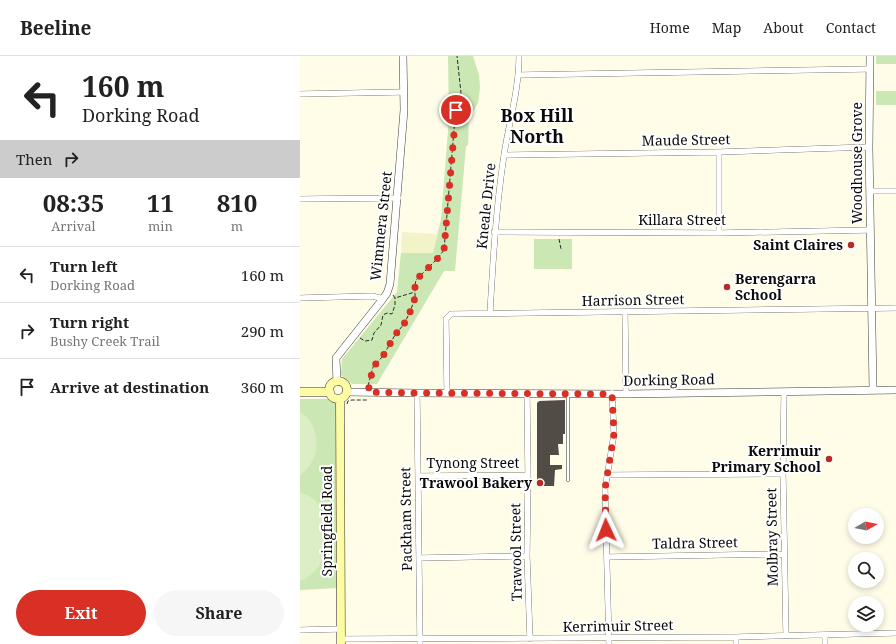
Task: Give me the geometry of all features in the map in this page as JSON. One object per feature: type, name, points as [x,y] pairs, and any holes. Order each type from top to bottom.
[{"type":"main road","points":[[337,382],[344,383],[347,388],[345,395],[340,398],[333,397],[330,392],[332,384],[337,382]]},
{"type":"main road","points":[[300,392],[330,392]]},
{"type":"main road","name":"Springfield Road","points":[[340,398],[341,642]]},
{"type":"street","name":"Wimmera Street","points":[[337,382],[336,358],[384,297],[390,284],[404,110],[403,56]]},
{"type":"street","name":"Kneale Drive","points":[[490,313],[494,232],[504,155],[519,75],[519,56]]},
{"type":"street","name":"Woodhouse Grove","points":[[870,56],[869,147],[872,390]]},
{"type":"street","points":[[519,75],[869,70]]},
{"type":"street","points":[[300,94],[404,92]]},
{"type":"street","name":"Maude Street","points":[[504,155],[719,152],[869,147]]},
{"type":"street","points":[[719,152],[719,232]]},
{"type":"street","points":[[870,191],[896,191]]},
{"type":"street","points":[[300,199],[398,198]]},
{"type":"street","name":"Killara Street","points":[[494,232],[870,230]]},
{"type":"street","points":[[300,298],[384,297]]},
{"type":"street","name":"Harrison Street","points":[[447,393],[446,319],[451,314],[896,308]]},
{"type":"street","points":[[626,312],[626,394]]},
{"type":"street","name":"Dorking Road","points":[[347,392],[626,394],[896,390]]},
{"type":"street","name":"Molbray Street","points":[[784,392],[783,474],[786,635]]},
{"type":"street","name":"Packham Street","points":[[417,393],[420,642]]},
{"type":"street","name":"Trawool Street","points":[[526,393],[528,475],[527,556],[530,639]]},
{"type":"street","points":[[609,641],[605,489],[614,434],[612,394]]},
{"type":"street","points":[[608,475],[783,474]]},
{"type":"street","name":"Tynong Street","points":[[418,476],[528,475]]},
{"type":"street","name":"Taldra Street","points":[[607,557],[784,554]]},
{"type":"street","points":[[419,558],[527,556]]},
{"type":"street","points":[[300,630],[340,629]]},
{"type":"street","name":"Kerrimuir Street","points":[[341,642],[516,641],[530,639],[609,641],[896,633]]},
{"type":"street","points":[[825,635],[825,644]]},
{"type":"street","points":[[736,637],[736,644]]},
{"type":"lane","points":[[568,394],[568,480]]},
{"type":"path","points":[[347,404],[348,401],[352,400],[368,400],[373,367],[383,356],[395,335],[404,324],[413,304],[416,280],[444,250],[455,118],[457,102],[461,93],[457,56]]},
{"type":"path","points":[[557,232],[561,248]]},
{"type":"path","points":[[384,297],[393,295],[395,298],[415,291]]},
{"type":"path","points":[[355,334],[365,341],[372,340],[374,333],[381,325],[383,315],[387,313],[392,314],[395,305],[395,298]]},
{"type":"green space","points":[[448,56],[473,56],[479,75],[480,88],[478,103],[469,118],[468,145],[466,146],[455,271],[444,271],[377,384],[352,384],[341,375],[342,359],[397,292],[401,253],[433,253],[441,219],[449,118]]},
{"type":"green space","points":[[876,56],[896,56],[896,64],[876,64]]},
{"type":"green space","points":[[876,91],[896,91],[896,105],[876,105]]},
{"type":"green space","points":[[402,232],[437,234],[433,253],[401,253]]},
{"type":"green space","points":[[534,239],[572,239],[572,269],[534,269]]},
{"type":"green space","points":[[300,399],[336,399],[337,588],[300,590]]},
{"type":"green space","points":[[300,413],[309,420],[315,431],[316,450],[312,461],[300,476]]},
{"type":"green space","points":[[300,493],[305,494],[314,500],[321,510],[324,526],[324,544],[322,560],[319,566],[311,575],[300,581]]},
{"type":"building","points":[[565,400],[565,434],[563,434],[563,444],[558,444],[559,455],[550,455],[550,465],[562,465],[562,469],[555,470],[554,486],[537,486],[537,403],[539,401]]},
{"type":"place","name":"Saint Claires","points":[[851,245]]},
{"type":"place","name":"Berengarra School","points":[[727,287]]},
{"type":"place","name":"Kerrimuir Primary School","points":[[829,459]]},
{"type":"place","name":"Trawool Bakery","points":[[540,483]]},
{"type":"district","name":"Box Hill North","points":[[537,126]]},
{"type":"route","points":[[456,110],[444,250],[416,280],[415,298],[410,312],[383,356],[373,367],[368,385],[368,392],[612,394],[614,434],[605,489],[606,530]]}]
